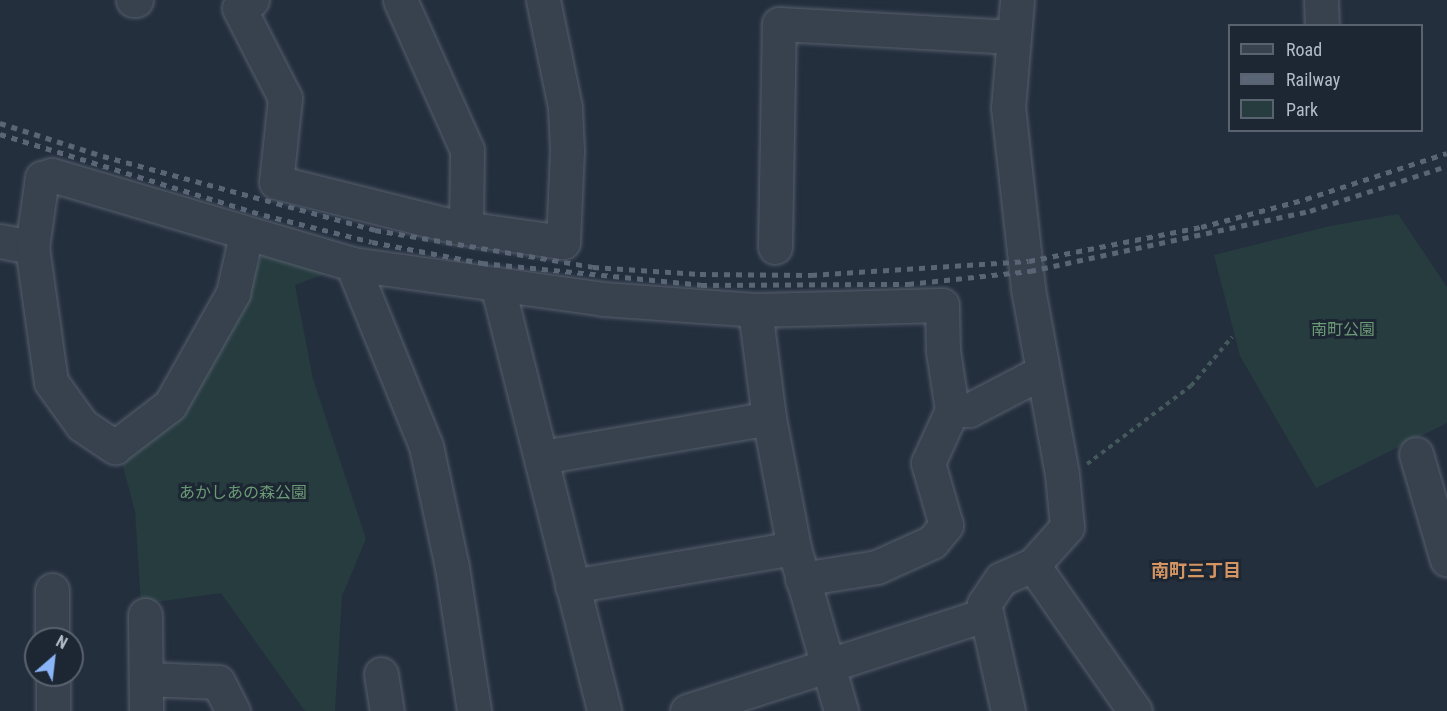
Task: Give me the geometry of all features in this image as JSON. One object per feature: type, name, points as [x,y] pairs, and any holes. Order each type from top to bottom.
[{"type":"street","points":[[400,0],[467,150],[466,228]]},
{"type":"street","points":[[242,3],[285,98],[276,182],[466,228],[563,242],[567,150],[565,107],[543,0]]},
{"type":"street","points":[[1008,711],[984,615],[984,604],[1001,579],[1033,565],[1068,527],[1062,474],[1040,373],[1008,108],[1017,0]]},
{"type":"street","points":[[1321,0],[1322,24]]},
{"type":"street","points":[[775,247],[779,24],[1014,37]]},
{"type":"street","points":[[246,236],[233,293],[170,405],[115,447],[82,425],[51,382],[32,247],[42,178],[52,175],[246,236],[352,264],[603,299],[755,310],[942,305],[952,410],[928,463],[946,525],[932,542],[877,567],[802,579]]},
{"type":"street","points":[[0,241],[32,247]]},
{"type":"street","points":[[352,264],[426,446],[452,567],[474,711]]},
{"type":"street","points":[[497,284],[604,711]]},
{"type":"street","points":[[755,310],[769,418],[794,548],[841,711]]},
{"type":"street","points":[[952,410],[969,410],[1040,373]]},
{"type":"street","points":[[542,457],[769,418]]},
{"type":"street","points":[[1416,454],[1447,560]]},
{"type":"street","points":[[573,586],[794,548]]},
{"type":"street","points":[[1033,565],[1135,711]]},
{"type":"street","points":[[52,590],[52,627]]},
{"type":"street","points":[[145,615],[146,695],[218,682],[233,711]]},
{"type":"street","points":[[687,711],[827,668],[984,615]]},
{"type":"street","points":[[381,674],[387,711]]},
{"type":"street","points":[[53,687],[53,711]]},
{"type":"path","points":[[1062,474],[1095,461],[1191,386],[1232,337]]},
{"type":"green space","name":"南町公園","points":[[1398,214],[1447,287],[1447,423],[1316,488],[1240,356],[1214,255],[1330,226]]},
{"type":"green space","name":"あかしあの森公園","points":[[267,248],[333,271],[295,285],[313,379],[366,539],[342,596],[335,711],[305,711],[221,593],[141,604],[135,511],[122,463],[174,418]]},
{"type":"railway","points":[[0,123],[103,156],[375,230],[593,267],[700,274],[811,275],[1029,261],[1201,227],[1306,199],[1447,153]]},
{"type":"railway","points":[[0,134],[264,215],[372,242],[482,263],[701,285],[908,284],[1030,271],[1310,211],[1447,166]]},
{"type":"district","name":"南町三丁目","points":[[1196,571]]}]
